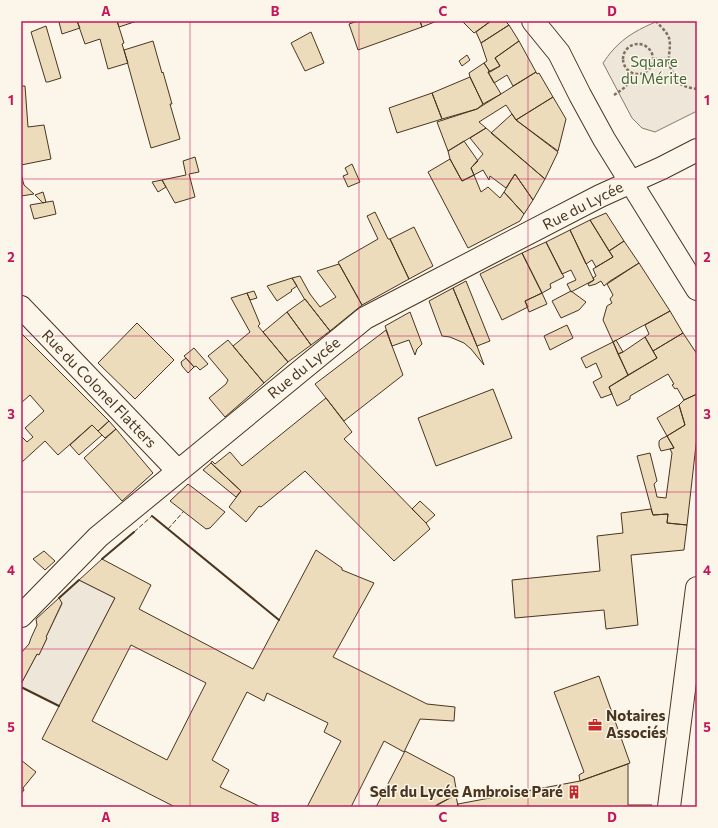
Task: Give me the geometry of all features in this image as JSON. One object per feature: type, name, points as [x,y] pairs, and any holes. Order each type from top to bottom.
[{"type":"street","points":[[533,21],[559,53],[600,132],[697,289]]},
{"type":"street","name":"Rue du Lycée","points":[[21,616],[98,537],[365,318],[600,196],[662,168],[697,150]]},
{"type":"street","name":"Rue du Colonel Flatters","points":[[21,307],[178,471]]},
{"type":"street","points":[[669,807],[697,588]]},
{"type":"path","points":[[656,21],[669,38],[670,47],[668,59],[672,71],[680,83],[690,88],[697,89]]},
{"type":"path","points":[[642,44],[650,49],[653,54],[653,64],[647,72],[642,74],[632,73],[628,70],[623,61],[624,52],[631,45],[642,44]]},
{"type":"path","points":[[654,59],[668,59]]},
{"type":"path","points":[[614,95],[625,88],[632,73]]},
{"type":"green space","name":"Square du Mérite","points":[[658,21],[697,21],[697,111],[655,132],[642,128],[632,118],[603,63],[618,45],[628,37]]},
{"type":"green space","points":[[79,580],[115,598],[59,706],[21,687],[21,684],[47,638],[46,637],[62,604],[59,598]]},
{"type":"building","points":[[77,21],[80,28],[62,34],[59,22]]},
{"type":"building","points":[[77,21],[117,21],[128,63],[108,69],[100,39],[85,44]]},
{"type":"building","points":[[117,21],[137,21],[119,27]]},
{"type":"building","points":[[358,21],[420,21],[422,27],[358,50],[349,24]]},
{"type":"building","points":[[420,21],[437,21],[422,27]]},
{"type":"building","points":[[462,21],[491,21],[474,33]]},
{"type":"building","points":[[491,21],[505,21],[509,25],[481,43],[476,32]]},
{"type":"building","points":[[509,25],[519,41],[495,58],[500,66],[490,72],[484,63],[487,61],[481,43]]},
{"type":"building","points":[[46,26],[61,78],[48,82],[46,82],[31,32]]},
{"type":"building","points":[[311,32],[324,63],[305,71],[291,43]]},
{"type":"building","points":[[153,41],[172,104],[170,104],[180,139],[151,148],[124,50]]},
{"type":"building","points":[[519,41],[536,72],[513,86],[507,75],[494,83],[488,72],[500,66],[495,58]]},
{"type":"building","points":[[467,55],[470,60],[462,66],[459,61]]},
{"type":"building","points":[[484,63],[501,94],[483,104],[469,73]]},
{"type":"building","points":[[536,72],[537,74],[539,73],[553,97],[516,120],[506,105],[479,122],[486,128],[448,151],[437,122],[477,109]]},
{"type":"building","points":[[470,77],[483,104],[477,109],[442,119],[432,93]]},
{"type":"building","points":[[21,86],[25,86],[28,127],[44,125],[51,159],[21,165]]},
{"type":"building","points":[[432,93],[442,119],[397,133],[389,108]]},
{"type":"building","points":[[553,97],[566,119],[558,151],[516,120]]},
{"type":"building","points":[[512,114],[516,120],[558,152],[545,179],[491,133]]},
{"type":"building","points":[[486,128],[545,179],[533,200],[515,174],[506,188],[490,176],[489,180],[483,170],[474,175],[471,168],[483,154],[470,138]]},
{"type":"building","points":[[464,141],[478,161],[471,168],[474,175],[462,181],[450,159],[448,151]]},
{"type":"building","points":[[195,157],[199,172],[189,174],[195,197],[175,203],[162,180],[186,175],[183,161]]},
{"type":"building","points":[[450,159],[462,181],[474,175],[481,192],[488,187],[500,198],[504,192],[524,214],[520,221],[468,248],[428,172]]},
{"type":"building","points":[[352,164],[360,182],[348,187],[343,176],[348,174],[345,168]]},
{"type":"building","points":[[21,174],[24,185],[34,194],[21,196]]},
{"type":"building","points":[[515,174],[533,200],[524,214],[504,192]]},
{"type":"building","points":[[162,180],[166,187],[158,192],[152,182]]},
{"type":"building","points":[[43,192],[46,202],[43,203],[35,195]]},
{"type":"building","points":[[53,201],[56,214],[34,219],[30,205]]},
{"type":"building","points":[[375,212],[409,279],[362,305],[338,262],[378,239],[367,216]]},
{"type":"building","points":[[606,213],[624,241],[609,251],[590,220]]},
{"type":"building","points":[[590,220],[613,257],[596,267],[592,260],[586,264],[570,230]]},
{"type":"building","points":[[414,227],[433,266],[409,279],[390,239]]},
{"type":"building","points":[[570,230],[594,280],[571,292],[567,284],[576,280],[571,270],[562,274],[546,242]]},
{"type":"building","points":[[624,241],[639,263],[604,286],[601,281],[589,286],[588,284],[594,280],[593,278],[596,276],[593,269],[613,257],[609,251]]},
{"type":"building","points":[[546,242],[564,277],[550,284],[551,288],[542,293],[522,253]]},
{"type":"building","points":[[522,253],[542,293],[525,301],[528,307],[502,320],[480,274]]},
{"type":"building","points":[[639,263],[670,311],[613,342],[603,320],[607,306],[612,303],[610,299],[613,295],[607,284]]},
{"type":"building","points":[[339,264],[362,305],[330,331],[305,300],[292,278],[300,276],[310,294],[320,307],[336,297],[317,271]]},
{"type":"building","points":[[292,278],[297,286],[277,301],[267,286]]},
{"type":"building","points":[[466,281],[490,341],[477,346],[453,288]]},
{"type":"building","points":[[453,288],[484,365],[464,343],[450,337],[442,336],[429,301]]},
{"type":"building","points":[[254,291],[257,298],[250,300],[247,293]]},
{"type":"building","points":[[571,291],[586,302],[579,310],[561,318],[552,301]]},
{"type":"building","points":[[247,293],[260,324],[258,326],[288,362],[264,383],[233,346],[250,332],[231,298]]},
{"type":"building","points":[[542,293],[547,304],[529,312],[525,301]]},
{"type":"building","points":[[305,299],[330,331],[311,345],[287,312]]},
{"type":"building","points":[[670,311],[683,333],[653,351],[645,337],[649,334],[645,325]]},
{"type":"building","points":[[287,312],[311,345],[288,362],[263,332]]},
{"type":"building","points":[[410,312],[422,344],[417,349],[415,355],[409,340],[392,346],[385,326]]},
{"type":"building","points":[[137,323],[174,360],[135,399],[98,363]]},
{"type":"building","points":[[567,325],[573,338],[550,350],[544,336]]},
{"type":"building","points":[[386,330],[403,375],[344,421],[315,384]]},
{"type":"building","points":[[21,333],[109,421],[98,431],[92,425],[58,455],[45,441],[21,463],[21,436],[27,442],[33,437],[25,428],[44,411],[30,395],[21,403]]},
{"type":"building","points":[[683,333],[697,354],[697,394],[684,400],[677,388],[675,389],[672,385],[674,384],[668,374],[630,396],[630,399],[617,406],[609,387],[657,358],[653,351]]},
{"type":"building","points":[[645,337],[657,358],[628,375],[618,354]]},
{"type":"building","points":[[228,340],[264,383],[225,417],[209,398],[226,384],[228,380],[208,356]]},
{"type":"building","points":[[616,340],[623,352],[618,354],[613,342]]},
{"type":"building","points":[[613,342],[628,375],[609,387],[612,394],[601,398],[593,382],[602,377],[596,363],[586,368],[581,358]]},
{"type":"building","points":[[194,348],[208,364],[200,370],[196,366],[194,367],[184,356]]},
{"type":"building","points":[[186,358],[194,367],[188,373],[182,366],[181,362]]},
{"type":"building","points":[[493,389],[512,438],[436,466],[418,418]]},
{"type":"building","points":[[697,394],[697,436],[687,525],[667,523],[668,514],[653,515],[637,456],[650,453],[657,481],[654,484],[657,497],[666,498],[672,453],[670,449],[674,448],[667,436],[685,425],[679,405],[684,400]]},
{"type":"building","points":[[326,398],[352,432],[344,439],[426,523],[430,529],[394,561],[305,471],[261,507],[259,506],[246,522],[229,507],[241,491],[211,463],[212,461],[215,464],[230,452],[242,466]]},
{"type":"building","points":[[679,405],[685,425],[667,436],[657,418]]},
{"type":"building","points":[[109,421],[116,429],[105,438],[98,431]]},
{"type":"building","points":[[92,425],[102,435],[79,455],[70,445]]},
{"type":"building","points":[[116,429],[153,473],[122,501],[84,458]]},
{"type":"building","points":[[667,436],[674,448],[661,451],[659,441]]},
{"type":"building","points":[[211,463],[241,491],[236,497],[203,470]]},
{"type":"building","points":[[188,484],[225,512],[210,528],[206,529],[170,501]]},
{"type":"building","points":[[420,501],[435,515],[426,523],[412,509]]},
{"type":"building","points":[[651,509],[653,515],[668,514],[667,523],[687,525],[684,550],[631,555],[638,625],[606,629],[604,610],[515,618],[512,580],[600,571],[597,536],[623,533],[621,513]]},
{"type":"building","points":[[316,550],[342,568],[342,570],[374,583],[333,657],[427,704],[455,707],[454,721],[420,719],[404,752],[384,741],[351,807],[307,807],[341,741],[324,732],[328,723],[267,693],[264,701],[247,692],[212,760],[229,770],[220,787],[261,807],[175,807],[42,739],[115,598],[79,580],[102,559],[151,585],[139,609],[253,669]],"holes":[[[131,645],[206,683],[167,760],[92,721]]]},
{"type":"building","points":[[44,551],[55,561],[45,570],[33,559]]},
{"type":"building","points":[[59,598],[62,603],[46,637],[47,638],[39,655],[37,654],[21,684],[21,653],[29,644],[37,625],[36,619]]},
{"type":"building","points":[[599,676],[630,763],[580,781],[579,775],[584,772],[554,692]]},
{"type":"building","points":[[405,751],[454,777],[457,794],[434,807],[376,807]]},
{"type":"building","points":[[21,760],[36,772],[23,788],[24,790],[21,794]]},
{"type":"building","name":"Self du Lycée Ambroise Paré","points":[[628,764],[628,805],[652,805],[651,807],[458,807],[458,804],[580,781]]},
{"type":"building","points":[[456,795],[458,807],[435,806],[438,804]]},
{"type":"fence","points":[[168,529],[184,511]]},
{"type":"fence","points":[[134,532],[152,516]]},
{"type":"wall","points":[[152,516],[279,620]]},
{"type":"wall","points":[[102,559],[134,532]]},
{"type":"wall","points":[[59,598],[79,580]]},
{"type":"wall","points":[[21,687],[59,706]]},
{"type":"place","name":"Notaires Associés","points":[[595,725]]},
{"type":"place","name":"Self du Lycée Ambroise Paré","points":[[574,792]]}]
